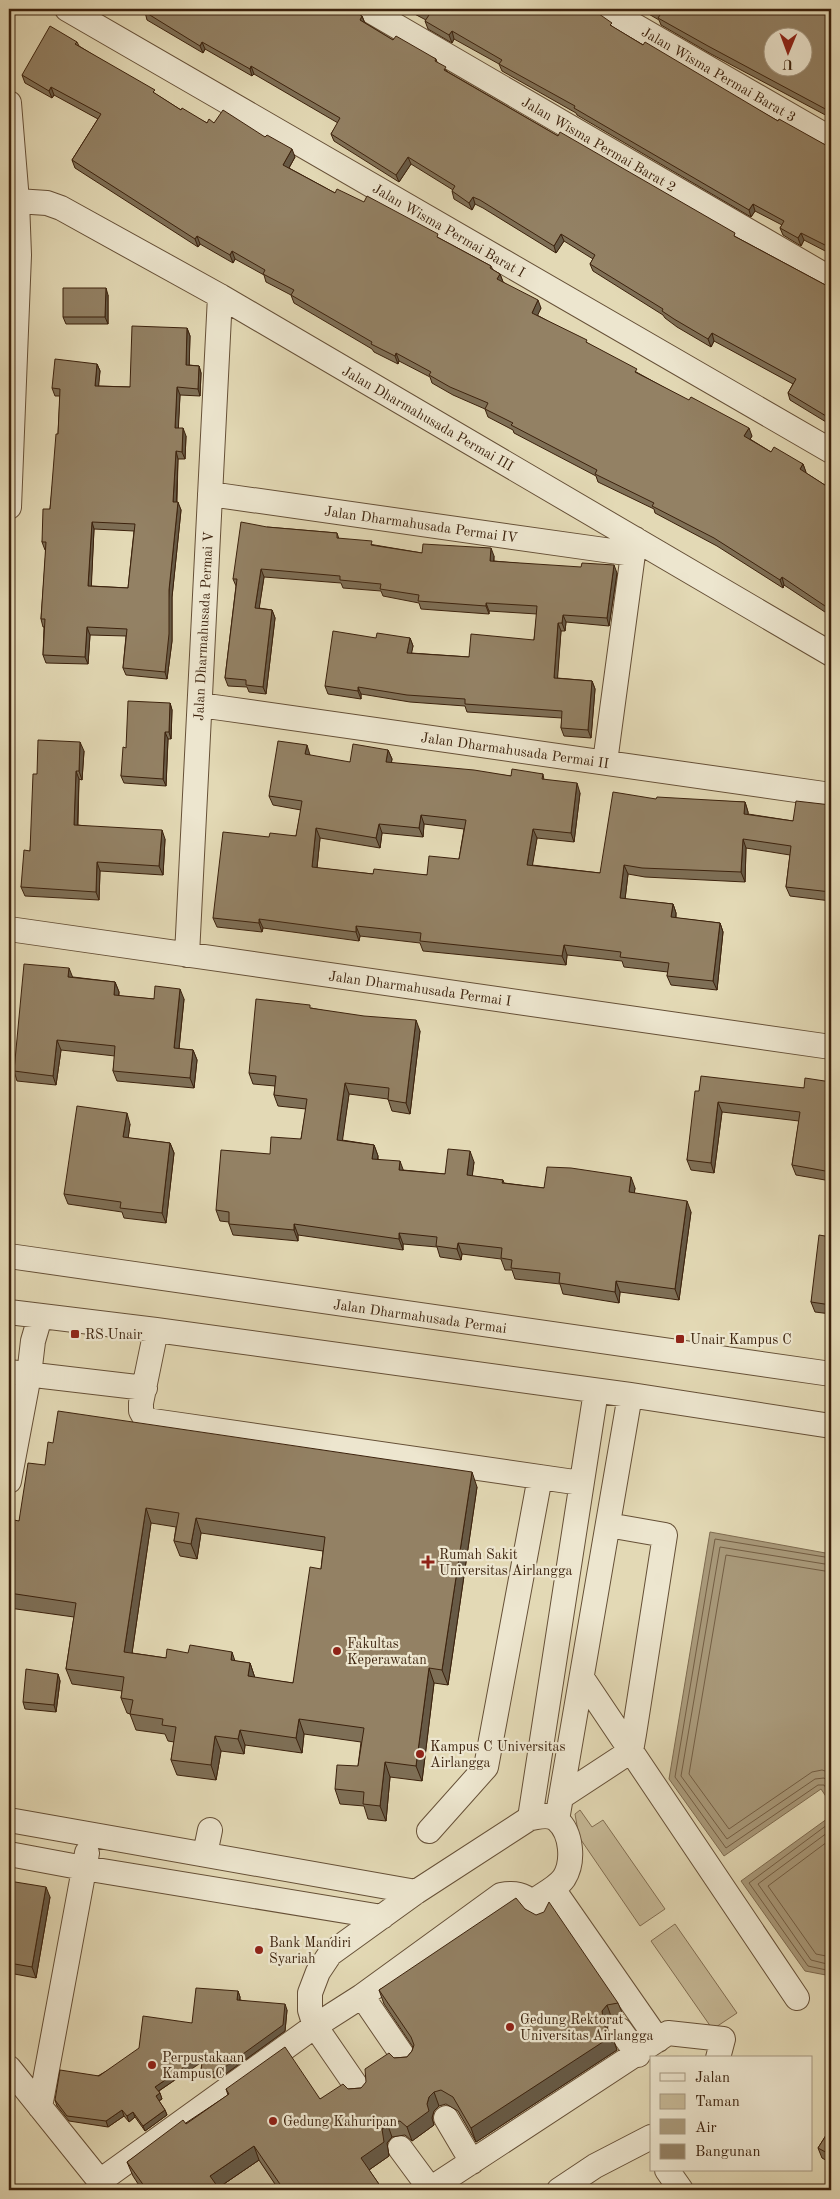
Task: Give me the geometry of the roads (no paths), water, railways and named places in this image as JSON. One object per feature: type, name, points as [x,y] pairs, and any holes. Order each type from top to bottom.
[{"type":"street","name":"Jalan Wisma Permai Barat I","points":[[67,9],[831,451]]},
{"type":"street","name":"Jalan Wisma Permai Barat 2","points":[[367,9],[831,279]]},
{"type":"street","name":"Jalan Wisma Permai Barat 3","points":[[606,9],[831,139]]},
{"type":"street","points":[[9,507],[19,255],[10,112]]},
{"type":"street","name":"Jalan Dharmahusada Permai III","points":[[17,201],[47,203],[61,208],[220,296],[634,546],[831,654]]},
{"type":"street","name":"Jalan Dharmahusada Permai V","points":[[187,955],[220,296]]},
{"type":"street","name":"Jalan Dharmahusada Permai IV","points":[[210,494],[634,546]]},
{"type":"street","points":[[605,762],[634,546]]},
{"type":"street","name":"Jalan Dharmahusada Permai II","points":[[200,704],[831,795]]},
{"type":"street","name":"Jalan Dharmahusada Permai I","points":[[9,929],[831,1047]]},
{"type":"street","name":"Jalan Dharmahusada Permai","points":[[9,1256],[831,1374]]},
{"type":"street","points":[[9,1312],[156,1330],[630,1395],[831,1426]]},
{"type":"street","points":[[9,1481],[19,1373],[33,1341],[40,1317]]},
{"type":"street","points":[[156,1330],[141,1411],[146,1420],[581,1483]]},
{"type":"street","points":[[19,1373],[145,1388]]},
{"type":"street","points":[[530,1818],[596,1391]]},
{"type":"street","points":[[557,1820],[630,1395]]},
{"type":"street","points":[[429,1831],[486,1767],[540,1477]]},
{"type":"street","points":[[561,1797],[631,1751],[665,1535],[608,1525]]},
{"type":"street","points":[[582,1678],[797,1998]]},
{"type":"street","points":[[9,2068],[103,2186],[315,2026],[362,1996],[501,1895],[515,1892],[537,1909],[553,1888],[564,1878],[568,1864],[570,1843],[557,1820],[548,1816],[530,1818],[416,1892],[330,1954],[318,1972],[310,1993],[310,2010],[315,2026],[359,2090]]},
{"type":"street","points":[[9,1820],[416,1892]]},
{"type":"street","points":[[205,1854],[210,1830]]},
{"type":"street","points":[[40,2107],[90,1835]]},
{"type":"street","points":[[9,1854],[382,1917]]},
{"type":"street","points":[[553,1888],[658,2040]]},
{"type":"street","points":[[362,1996],[405,2059]]},
{"type":"street","points":[[620,2030],[638,2055]]},
{"type":"street","points":[[400,2148],[431,2190],[638,2055],[668,2033],[720,2049]]},
{"type":"street","points":[[446,2118],[472,2162]]},
{"type":"street","points":[[562,2189],[595,2166],[650,2138]]},
{"type":"street","points":[[592,2190],[595,2166]]},
{"type":"street","points":[[668,2172],[681,2190]]},
{"type":"water","points":[[710,1532],[831,1554],[831,1804],[821,1789],[724,1856],[669,1779]]},
{"type":"water","points":[[831,1816],[831,1976],[805,1971],[741,1881]]},
{"type":"place","name":"RS Unair","points":[[75,1334]]},
{"type":"place","name":"Unair Kampus C","points":[[680,1339]]},
{"type":"place","name":"Rumah Sakit Universitas Airlangga","points":[[428,1562]]},
{"type":"place","name":"Fakultas Keperawatan","points":[[337,1651]]},
{"type":"place","name":"Kampus C Universitas Airlangga","points":[[420,1754]]},
{"type":"place","name":"Bank Mandiri Syariah","points":[[259,1950]]},
{"type":"place","name":"Gedung Rektorat Universitas Airlangga","points":[[510,2027]]},
{"type":"place","name":"Perpustakaan Kampus C","points":[[152,2065]]},
{"type":"place","name":"Gedung Kahuripan","points":[[273,2121]]}]
